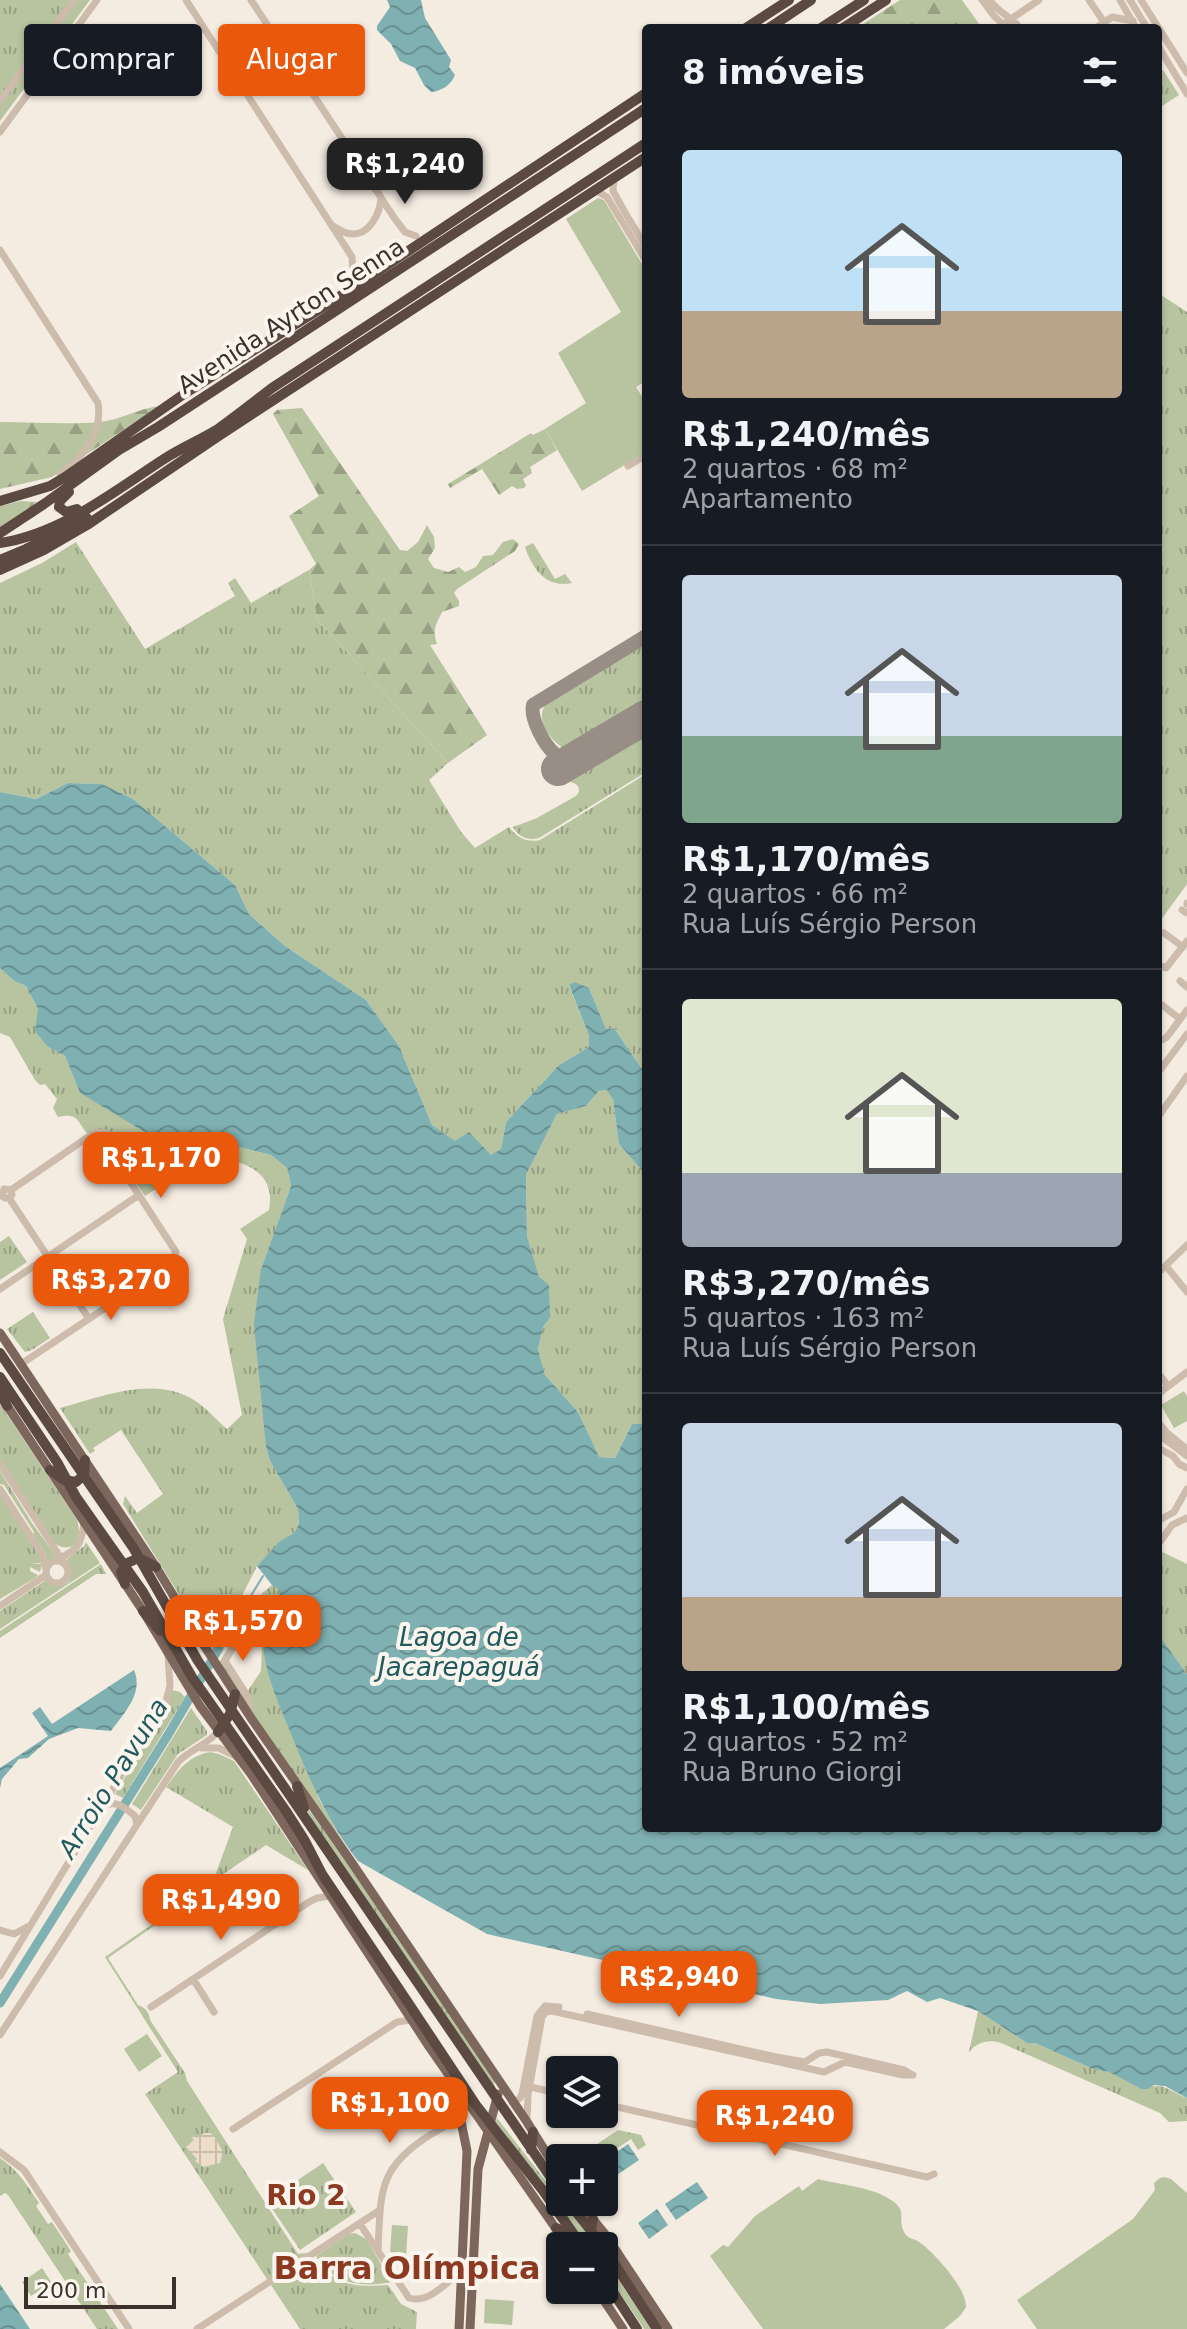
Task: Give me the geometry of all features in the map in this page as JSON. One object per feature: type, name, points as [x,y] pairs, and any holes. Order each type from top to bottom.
[{"type":"highway","points":[[752,24],[789,0]]},
{"type":"highway","points":[[775,24],[811,0]]},
{"type":"highway","points":[[827,24],[864,0]]},
{"type":"highway","points":[[849,24],[886,0]]},
{"type":"highway","name":"Avenida Ayrton Senna","points":[[0,501],[50,486],[184,394],[339,297],[642,92]]},
{"type":"highway","name":"Avenida Ayrton Senna","points":[[0,533],[119,450],[642,111]]},
{"type":"highway","name":"Avenida Ayrton Senna","points":[[0,543],[14,541],[65,521],[115,493],[169,456],[216,430],[272,388],[642,146]]},
{"type":"highway","points":[[0,570],[66,538],[642,160]]},
{"type":"highway","points":[[476,204],[548,172]]},
{"type":"highway","points":[[515,242],[570,192]]},
{"type":"highway","points":[[416,236],[444,225]]},
{"type":"highway","points":[[272,388],[283,386],[338,358]]},
{"type":"highway","points":[[151,418],[219,387]]},
{"type":"highway","points":[[126,483],[70,512],[63,512],[59,507],[65,495],[158,427]]},
{"type":"highway","points":[[44,504],[105,449]]},
{"type":"highway","points":[[0,560],[117,503]]},
{"type":"highway","points":[[0,1353],[139,1558],[231,1710],[546,2171]]},
{"type":"highway","points":[[0,1377],[149,1601],[172,1652]]},
{"type":"highway","points":[[0,1393],[7,1406]]},
{"type":"highway","points":[[50,1470],[68,1482],[76,1482],[84,1475],[85,1460]]},
{"type":"highway","points":[[125,1584],[121,1574],[123,1566],[134,1558],[156,1567]]},
{"type":"highway","points":[[143,1611],[202,1702],[221,1728],[233,1735],[292,1821],[338,1898],[490,2129],[544,2192],[572,2232]]},
{"type":"highway","points":[[221,1728],[235,1694]]},
{"type":"highway","points":[[233,1735],[251,1774]]},
{"type":"highway","points":[[297,1786],[308,1821]]},
{"type":"highway","points":[[531,2150],[533,2132]]},
{"type":"highway","points":[[580,2216],[592,2231]]},
{"type":"highway","points":[[592,2231],[593,2219]]},
{"type":"highway","points":[[556,2228],[562,2232]]},
{"type":"highway","points":[[618,2260],[641,2289]]},
{"type":"highway","points":[[618,2270],[657,2329]]},
{"type":"highway","points":[[618,2300],[637,2329]]},
{"type":"main road","points":[[0,1333],[156,1567],[235,1694],[546,2153]]},
{"type":"main road","points":[[7,1406],[143,1611]]},
{"type":"main road","points":[[221,1728],[452,2080],[490,2129],[559,2232]]},
{"type":"main road","points":[[452,2080],[467,2151],[459,2329]]},
{"type":"main road","points":[[470,2329],[480,2160],[499,2083]]},
{"type":"main road","points":[[480,2160],[490,2154],[504,2153]]},
{"type":"main road","points":[[591,2216],[668,2329]]},
{"type":"main road","points":[[461,2271],[473,2258]]},
{"type":"main road","points":[[606,2304],[623,2329]]},
{"type":"street","points":[[0,101],[74,0]]},
{"type":"street","points":[[0,132],[97,0]]},
{"type":"street","points":[[186,0],[353,261],[353,271],[339,297]]},
{"type":"street","points":[[251,0],[401,228],[416,236]]},
{"type":"street","points":[[982,0],[1003,24]]},
{"type":"street","points":[[990,0],[1000,13],[1016,24]]},
{"type":"street","points":[[1007,24],[1039,0]]},
{"type":"street","points":[[1089,0],[1104,22]]},
{"type":"street","points":[[1120,0],[1138,24]]},
{"type":"street","points":[[1130,0],[1139,24]]},
{"type":"street","points":[[1141,0],[1156,24]]},
{"type":"street","points":[[1101,24],[1116,16],[1136,24]]},
{"type":"street","points":[[1140,24],[1151,17]]},
{"type":"street","points":[[1162,34],[1187,73]]},
{"type":"street","points":[[1162,53],[1187,94]]},
{"type":"street","points":[[614,178],[612,197],[642,253]]},
{"type":"street","points":[[595,190],[612,197]]},
{"type":"street","points":[[331,225],[351,234],[362,231],[377,216],[381,198]]},
{"type":"street","points":[[625,219],[642,242]]},
{"type":"street","points":[[0,250],[99,406],[96,432],[81,454],[67,470],[35,491]]},
{"type":"street","points":[[628,466],[642,457]]},
{"type":"street","points":[[1162,966],[1166,968],[1185,944],[1164,933]]},
{"type":"street","points":[[1162,1005],[1180,1019]]},
{"type":"street","points":[[1162,1040],[1166,1039],[1187,1010]]},
{"type":"street","points":[[1162,1068],[1187,1034]]},
{"type":"street","points":[[1162,1111],[1187,1076]]},
{"type":"street","points":[[21,1364],[89,1319],[170,1265],[175,1257],[175,1250],[105,1143],[110,1135],[103,1132],[94,1133],[4,1194],[89,1319]]},
{"type":"street","points":[[0,1289],[139,1195]]},
{"type":"street","points":[[1162,1270],[1185,1251]]},
{"type":"street","points":[[1166,1266],[1187,1292]]},
{"type":"street","points":[[1162,1391],[1187,1372]]},
{"type":"street","points":[[1162,1378],[1168,1386]]},
{"type":"street","points":[[1162,1427],[1187,1449]]},
{"type":"street","points":[[1162,1437],[1187,1456]]},
{"type":"street","points":[[1162,1450],[1187,1468]]},
{"type":"street","points":[[0,1464],[61,1561],[68,1576],[64,1581],[53,1583],[46,1572],[42,1554],[0,1489]]},
{"type":"street","points":[[1162,1519],[1174,1512],[1187,1489]]},
{"type":"street","points":[[1162,1539],[1169,1528],[1187,1518]]},
{"type":"street","points":[[0,1606],[46,1572],[49,1564],[61,1561],[75,1549],[82,1540],[84,1522]]},
{"type":"street","points":[[50,1541],[64,1550],[75,1549]]},
{"type":"street","points":[[251,1718],[248,1697],[224,1662],[259,1603]]},
{"type":"street","points":[[0,1976],[166,1701],[172,1652]]},
{"type":"street","points":[[0,2035],[178,1762],[221,1728]]},
{"type":"street","points":[[196,1749],[219,1748],[241,1759]]},
{"type":"street","points":[[103,1807],[118,1804],[135,1816],[137,1825]]},
{"type":"street","points":[[151,2007],[317,1898],[324,1887]]},
{"type":"street","points":[[317,1898],[331,1896]]},
{"type":"street","points":[[0,1930],[19,1933],[36,1916]]},
{"type":"street","points":[[193,1979],[214,2012]]},
{"type":"street","points":[[527,2122],[526,2086],[537,2016],[545,2006],[806,2065],[824,2072],[845,2059],[904,2070],[913,2075],[903,2075],[845,2059],[823,2052],[806,2065]]},
{"type":"street","points":[[397,2022],[404,2008]]},
{"type":"street","points":[[233,2129],[397,2022],[412,2020]]},
{"type":"street","points":[[526,2086],[546,2091]]},
{"type":"street","points":[[513,2103],[520,2098],[526,2086]]},
{"type":"street","points":[[378,2250],[383,2188],[392,2167],[404,2153],[450,2123],[459,2107]]},
{"type":"street","points":[[618,2107],[930,2178],[934,2174]]},
{"type":"street","points":[[0,2152],[24,2170],[129,2329]]},
{"type":"street","points":[[197,2329],[380,2210]]},
{"type":"street","points":[[360,2224],[409,2298],[421,2299],[461,2271]]},
{"type":"street","points":[[437,2290],[450,2287],[460,2290]]},
{"type":"green space","points":[[0,0],[90,0],[72,24],[24,24],[24,89],[0,121]]},
{"type":"green space","points":[[900,0],[962,0],[979,24],[863,24]]},
{"type":"green space","points":[[1162,71],[1179,95],[1162,106]]},
{"type":"green space","points":[[598,198],[604,200],[642,264],[642,383],[636,387],[642,397],[642,454],[582,491],[545,429],[586,403],[558,353],[621,312],[566,219]]},
{"type":"green space","points":[[1162,296],[1187,312],[1187,884],[1162,918]]},
{"type":"green space","points":[[160,406],[52,477],[0,489],[0,422],[100,422]]},
{"type":"green space","points":[[302,408],[400,550],[407,551],[418,542],[427,525],[434,537],[435,548],[428,559],[434,568],[448,572],[459,567],[465,572],[476,567],[483,556],[493,555],[503,542],[513,539],[519,544],[515,551],[457,589],[454,593],[459,606],[442,612],[436,624],[437,644],[430,645],[487,735],[448,763],[317,619],[309,570],[316,564],[289,516],[319,496],[273,414],[277,410]]},
{"type":"green space","points":[[545,429],[557,450],[530,467],[532,473],[523,479],[524,488],[512,486],[499,495],[482,469],[450,488],[448,484],[531,433],[533,435]]},
{"type":"green space","points":[[21,501],[37,502],[0,533],[0,506]]},
{"type":"green space","points":[[76,542],[145,649],[235,596],[228,583],[235,578],[251,603],[309,570],[317,619],[448,763],[429,780],[461,832],[475,848],[509,827],[523,839],[540,840],[642,776],[642,1069],[614,1028],[606,1029],[589,988],[569,986],[589,1036],[589,1047],[559,1065],[506,1122],[501,1149],[492,1155],[455,1142],[432,1125],[399,1046],[366,1000],[285,946],[249,914],[235,885],[133,799],[101,784],[68,783],[36,799],[0,792],[0,583]]},
{"type":"green space","points":[[533,543],[555,579],[565,574],[572,583],[555,583],[542,576],[525,547]]},
{"type":"green space","points":[[642,646],[642,703],[574,744],[562,747],[548,733],[542,720],[543,708]]},
{"type":"green space","points":[[642,735],[642,774],[539,838],[521,836],[513,827],[537,818],[576,796],[578,787],[566,781]]},
{"type":"green space","points":[[0,968],[14,981],[26,986],[38,1009],[48,1047],[65,1056],[80,1093],[173,1139],[227,1144],[271,1155],[287,1168],[291,1186],[261,1269],[266,1447],[270,1461],[298,1509],[299,1524],[294,1533],[279,1543],[257,1566],[214,1651],[123,1504],[125,1496],[137,1513],[163,1494],[121,1430],[93,1448],[95,1451],[90,1454],[60,1408],[127,1390],[162,1389],[194,1400],[227,1429],[242,1415],[223,1319],[247,1239],[240,1229],[269,1210],[269,1192],[264,1179],[240,1163],[176,1152],[171,1179],[145,1196],[106,1139],[89,1135],[74,1117],[58,1117],[53,1108],[57,1099],[45,1084],[40,1085],[35,1080],[10,1037],[0,1033]]},
{"type":"green space","points":[[608,1090],[613,1100],[619,1144],[642,1170],[642,1424],[632,1424],[615,1458],[598,1457],[578,1412],[545,1375],[538,1349],[543,1327],[550,1318],[527,1236],[526,1175],[557,1114],[586,1106],[599,1091]]},
{"type":"green space","points":[[9,1236],[27,1262],[0,1280],[0,1242]]},
{"type":"green space","points":[[33,1312],[50,1338],[25,1352],[7,1329]]},
{"type":"green space","points":[[1184,1391],[1187,1396],[1187,1421],[1174,1428],[1162,1404]]},
{"type":"green space","points":[[0,1404],[77,1520],[79,1533],[72,1546],[55,1544],[0,1460]]},
{"type":"green space","points":[[0,1471],[58,1559],[47,1562],[34,1532],[4,1485],[0,1484]]},
{"type":"green space","points":[[0,1495],[39,1553],[42,1563],[31,1564],[42,1564],[40,1572],[30,1567],[30,1571],[38,1575],[35,1578],[0,1599]]},
{"type":"green space","points":[[86,1542],[100,1563],[0,1629],[0,1611],[46,1580],[58,1585],[69,1581],[71,1570],[66,1560]]},
{"type":"green space","points":[[1162,1552],[1187,1564],[1187,1674],[1162,1641]]},
{"type":"green space","points":[[101,1564],[106,1574],[96,1574],[0,1638],[0,1631]]},
{"type":"green space","points":[[272,1585],[280,1589],[280,1601],[266,1621],[318,1797],[344,1844],[324,1820],[219,1663],[258,1597]],"holes":[[[260,1598],[264,1599],[261,1671],[245,1695],[222,1661]]]},
{"type":"green space","points":[[172,1690],[185,1697],[123,1798],[115,1794],[165,1711]]},
{"type":"green space","points":[[191,1708],[207,1735],[178,1754],[141,1810],[132,1804]]},
{"type":"green space","points":[[210,1752],[234,1761],[308,1870],[266,1845],[213,1881],[233,1827],[166,1787],[190,1760]]},
{"type":"green space","points":[[305,1805],[347,1859],[494,2081],[495,2090],[315,1826]]},
{"type":"green space","points":[[195,1894],[197,1896],[108,1958],[138,2005],[148,2013],[187,2081],[298,2254],[309,2253],[327,2272],[343,2282],[362,2286],[388,2285],[401,2304],[417,2312],[416,2329],[300,2329],[145,2094],[178,2072],[105,1957]]},
{"type":"green space","points":[[978,2011],[1027,2043],[1035,2043],[1093,2069],[1109,2072],[1141,2089],[1160,2086],[1187,2098],[1187,2121],[1169,2122],[1160,2113],[1001,2043],[984,2042],[969,2052]]},
{"type":"green space","points":[[147,2034],[162,2056],[139,2072],[124,2049]]},
{"type":"green space","points":[[497,2118],[546,2181],[546,2189],[496,2122]]},
{"type":"green space","points":[[618,2130],[641,2135],[646,2145],[638,2150],[631,2139],[618,2148],[618,2144],[597,2144]]},
{"type":"green space","points":[[0,2158],[17,2173],[39,2203],[36,2206],[48,2224],[52,2222],[71,2251],[68,2254],[118,2329],[97,2329],[8,2195],[0,2196]]},
{"type":"green space","points":[[323,2163],[356,2212],[300,2250],[267,2201]]},
{"type":"green space","points":[[1165,2177],[1187,2193],[1187,2329],[1037,2329],[1017,2300],[1133,2219],[1155,2190],[1154,2183]]},
{"type":"green space","points":[[818,2179],[871,2191],[894,2202],[901,2210],[905,2234],[933,2254],[961,2291],[966,2307],[960,2316],[944,2329],[763,2329],[710,2256],[723,2245],[728,2247],[755,2216],[799,2186],[802,2191]]},
{"type":"green space","points":[[566,2216],[573,2216],[585,2232],[578,2232]]},
{"type":"green space","points":[[392,2225],[408,2226],[406,2256],[390,2252]]},
{"type":"green space","points":[[355,2233],[366,2239],[392,2282],[349,2282],[330,2273],[316,2256]]},
{"type":"green space","points":[[42,2268],[52,2283],[31,2296],[22,2282]]},
{"type":"green space","points":[[618,2279],[651,2329],[644,2329],[618,2290]]},
{"type":"green space","points":[[485,2299],[514,2301],[512,2325],[484,2323]]},
{"type":"shaded area","points":[[204,2133],[214,2136],[222,2155],[220,2163],[203,2167],[186,2147],[194,2140],[191,2136],[197,2138]]},
{"type":"water","points":[[387,0],[421,0],[425,18],[451,60],[449,67],[455,75],[446,87],[431,92],[415,68],[400,61],[391,44],[377,30],[390,7]]},
{"type":"water","name":"Lagoa de Jacarepaguá","points":[[68,783],[102,784],[133,799],[235,885],[249,914],[285,946],[366,1000],[399,1046],[432,1125],[455,1141],[469,1132],[491,1155],[501,1149],[506,1122],[559,1065],[589,1047],[589,1036],[569,985],[575,982],[589,988],[606,1029],[614,1028],[642,1069],[642,1170],[619,1144],[613,1100],[607,1090],[599,1091],[586,1106],[557,1114],[526,1175],[527,1236],[539,1277],[549,1285],[550,1318],[543,1327],[538,1349],[545,1375],[578,1412],[599,1457],[615,1458],[632,1424],[642,1424],[642,1832],[1162,1832],[1162,1640],[1187,1674],[1187,2098],[1165,2086],[1141,2089],[1109,2072],[1093,2069],[1035,2043],[1027,2043],[978,2011],[940,1998],[927,2002],[907,1991],[888,2000],[820,2004],[776,1999],[487,1934],[358,1861],[326,1812],[309,1777],[275,1694],[264,1652],[264,1634],[280,1590],[257,1566],[279,1542],[294,1533],[299,1524],[298,1509],[270,1461],[266,1447],[254,1324],[261,1269],[291,1186],[287,1168],[271,1155],[227,1144],[173,1139],[143,1131],[80,1093],[65,1056],[48,1047],[35,1031],[38,1009],[26,986],[14,981],[0,968],[0,792],[36,799]]},
{"type":"water","points":[[134,1670],[135,1695],[111,1731],[78,1728],[49,1739],[28,1758],[19,1759],[2,1779],[0,1788],[0,1768],[48,1736],[32,1713],[40,1707],[52,1724]]},
{"type":"water","points":[[628,2144],[639,2160],[618,2174],[618,2151]]},
{"type":"water","points":[[697,2182],[708,2198],[676,2220],[665,2204]]},
{"type":"water","points":[[657,2209],[668,2225],[649,2239],[638,2223]]},
{"type":"water","points":[[0,2284],[30,2329],[0,2329]]},
{"type":"waterway","name":"Arroio Pavuna","points":[[219,1648],[263,1576]]},
{"type":"waterway","name":"Arroio Pavuna","points":[[0,2003],[219,1648]]},
{"type":"taxiway","points":[[575,759],[557,755],[546,744],[536,724],[533,705],[642,638]]},
{"type":"runway","points":[[558,769],[642,719]]},
{"type":"district","name":"Rio 2","points":[[306,2195]]},
{"type":"district","name":"Barra Olímpica","points":[[407,2268]]}]
